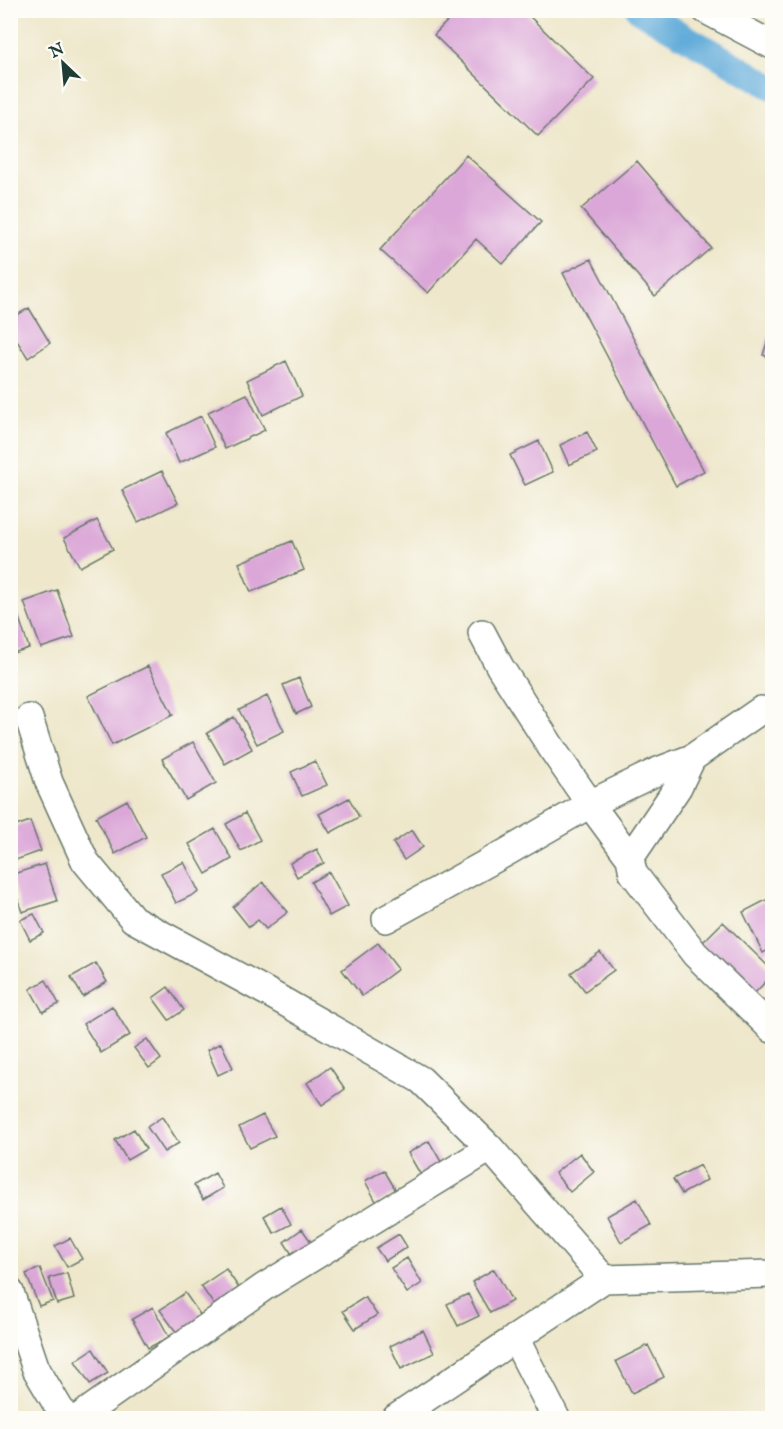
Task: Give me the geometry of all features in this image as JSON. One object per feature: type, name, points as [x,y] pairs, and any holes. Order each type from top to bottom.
[{"type":"street","points":[[706,10],[772,45]]},
{"type":"street","points":[[482,633],[500,667],[590,804],[630,858],[633,873],[695,954],[772,1029]]},
{"type":"street","points":[[386,919],[590,804],[658,771],[692,758],[761,710]]},
{"type":"street","points":[[29,718],[49,782],[85,861],[133,919],[421,1080],[490,1148],[604,1278]]},
{"type":"street","points":[[630,858],[678,788],[692,758]]},
{"type":"street","points":[[78,1419],[264,1287],[490,1148]]},
{"type":"street","points":[[396,1419],[604,1278],[772,1275]]},
{"type":"street","points":[[10,1292],[36,1369],[65,1419]]},
{"type":"street","points":[[515,1338],[556,1419]]},
{"type":"building","points":[[458,10],[523,10],[594,79],[538,136],[434,35]]},
{"type":"building","points":[[466,155],[541,222],[503,264],[476,239],[428,293],[380,250]]},
{"type":"building","points":[[637,161],[711,248],[655,296],[581,209]]},
{"type":"building","points":[[591,259],[704,471],[676,486],[563,273]]},
{"type":"building","points":[[29,308],[50,343],[28,358],[10,330],[10,319]]},
{"type":"building","points":[[770,333],[772,334],[772,358],[763,355]]},
{"type":"building","points":[[286,361],[302,396],[263,415],[247,380]]},
{"type":"building","points":[[247,394],[265,430],[225,449],[208,412]]},
{"type":"building","points":[[201,416],[215,447],[179,463],[166,433]]},
{"type":"building","points":[[587,432],[597,452],[569,465],[560,445]]},
{"type":"building","points":[[539,441],[553,472],[525,485],[510,455]]},
{"type":"building","points":[[162,471],[178,503],[138,522],[122,490]]},
{"type":"building","points":[[97,520],[113,549],[80,567],[64,538]]},
{"type":"building","points":[[292,541],[304,570],[251,592],[239,563]]},
{"type":"building","points":[[57,590],[74,637],[41,648],[24,602]]},
{"type":"building","points":[[13,600],[29,648],[10,654],[10,601]]},
{"type":"building","points":[[148,666],[173,715],[112,745],[88,696]]},
{"type":"building","points":[[299,678],[311,707],[296,714],[283,685]]},
{"type":"building","points":[[267,696],[284,731],[257,744],[239,710]]},
{"type":"building","points":[[234,717],[252,749],[225,764],[207,733]]},
{"type":"building","points":[[193,742],[216,783],[186,800],[162,759]]},
{"type":"building","points":[[315,761],[327,785],[302,796],[291,772]]},
{"type":"building","points":[[349,798],[359,817],[330,833],[319,814]]},
{"type":"building","points":[[127,800],[146,837],[115,854],[96,817]]},
{"type":"building","points":[[245,813],[260,840],[241,851],[226,824]]},
{"type":"building","points":[[30,821],[41,851],[10,862],[10,828]]},
{"type":"building","points":[[215,829],[232,859],[206,874],[189,844]]},
{"type":"building","points":[[412,830],[423,847],[404,860],[393,843]]},
{"type":"building","points":[[317,849],[324,863],[297,877],[290,863]]},
{"type":"building","points":[[184,862],[199,892],[176,903],[161,873]]},
{"type":"building","points":[[45,864],[57,901],[22,912],[10,875]]},
{"type":"building","points":[[329,872],[348,906],[329,916],[311,882]]},
{"type":"building","points":[[263,882],[288,912],[266,929],[258,920],[249,927],[233,907]]},
{"type":"building","points":[[770,898],[772,948],[763,953],[743,912]]},
{"type":"building","points":[[34,914],[44,933],[30,940],[20,920]]},
{"type":"building","points":[[723,922],[772,970],[772,975],[753,995],[701,944]]},
{"type":"building","points":[[378,943],[398,969],[362,996],[342,970]]},
{"type":"building","points":[[600,952],[614,970],[585,991],[571,973]]},
{"type":"building","points":[[96,963],[107,982],[83,997],[71,977]]},
{"type":"building","points":[[46,980],[59,1004],[43,1012],[30,989]]},
{"type":"building","points":[[168,987],[184,1010],[169,1020],[153,998]]},
{"type":"building","points":[[112,1006],[130,1035],[101,1053],[83,1024]]},
{"type":"building","points":[[147,1039],[161,1059],[149,1068],[134,1048]]},
{"type":"building","points":[[221,1043],[233,1068],[218,1075],[207,1050]]},
{"type":"building","points":[[330,1067],[345,1089],[322,1105],[307,1083]]},
{"type":"building","points":[[263,1115],[275,1136],[250,1148],[239,1127]]},
{"type":"building","points":[[162,1117],[179,1143],[164,1152],[147,1127]]},
{"type":"building","points":[[134,1129],[146,1149],[127,1160],[115,1140]]},
{"type":"building","points":[[429,1141],[443,1165],[422,1177],[408,1153]]},
{"type":"building","points":[[580,1153],[594,1172],[570,1192],[555,1173]]},
{"type":"building","points":[[700,1165],[707,1180],[682,1194],[673,1179]]},
{"type":"building","points":[[384,1170],[397,1192],[377,1203],[365,1181]]},
{"type":"building","points":[[215,1173],[223,1188],[203,1200],[194,1185]]},
{"type":"building","points":[[637,1199],[651,1225],[621,1242],[607,1216]]},
{"type":"building","points":[[281,1206],[291,1224],[274,1233],[264,1216]]},
{"type":"building","points":[[302,1229],[314,1246],[295,1259],[284,1242]]},
{"type":"building","points":[[399,1234],[407,1247],[385,1261],[376,1248]]},
{"type":"building","points":[[70,1238],[82,1259],[67,1267],[55,1246]]},
{"type":"building","points":[[407,1258],[422,1283],[407,1293],[391,1268]]},
{"type":"building","points":[[40,1268],[53,1301],[39,1306],[26,1274]]},
{"type":"building","points":[[226,1269],[243,1294],[218,1311],[201,1286]]},
{"type":"building","points":[[494,1269],[512,1301],[490,1313],[472,1282]]},
{"type":"building","points":[[67,1273],[74,1299],[57,1304],[49,1278]]},
{"type":"building","points":[[185,1293],[206,1323],[182,1340],[160,1310]]},
{"type":"building","points":[[468,1294],[479,1316],[458,1326],[447,1304]]},
{"type":"building","points":[[365,1297],[377,1315],[355,1329],[343,1311]]},
{"type":"building","points":[[153,1307],[169,1337],[148,1348],[132,1319]]},
{"type":"building","points":[[423,1330],[434,1353],[401,1369],[390,1346]]},
{"type":"building","points":[[648,1345],[664,1377],[632,1393],[616,1361]]},
{"type":"building","points":[[93,1349],[108,1373],[90,1384],[75,1361]]},
{"type":"waterway","points":[[639,10],[772,87]]}]
